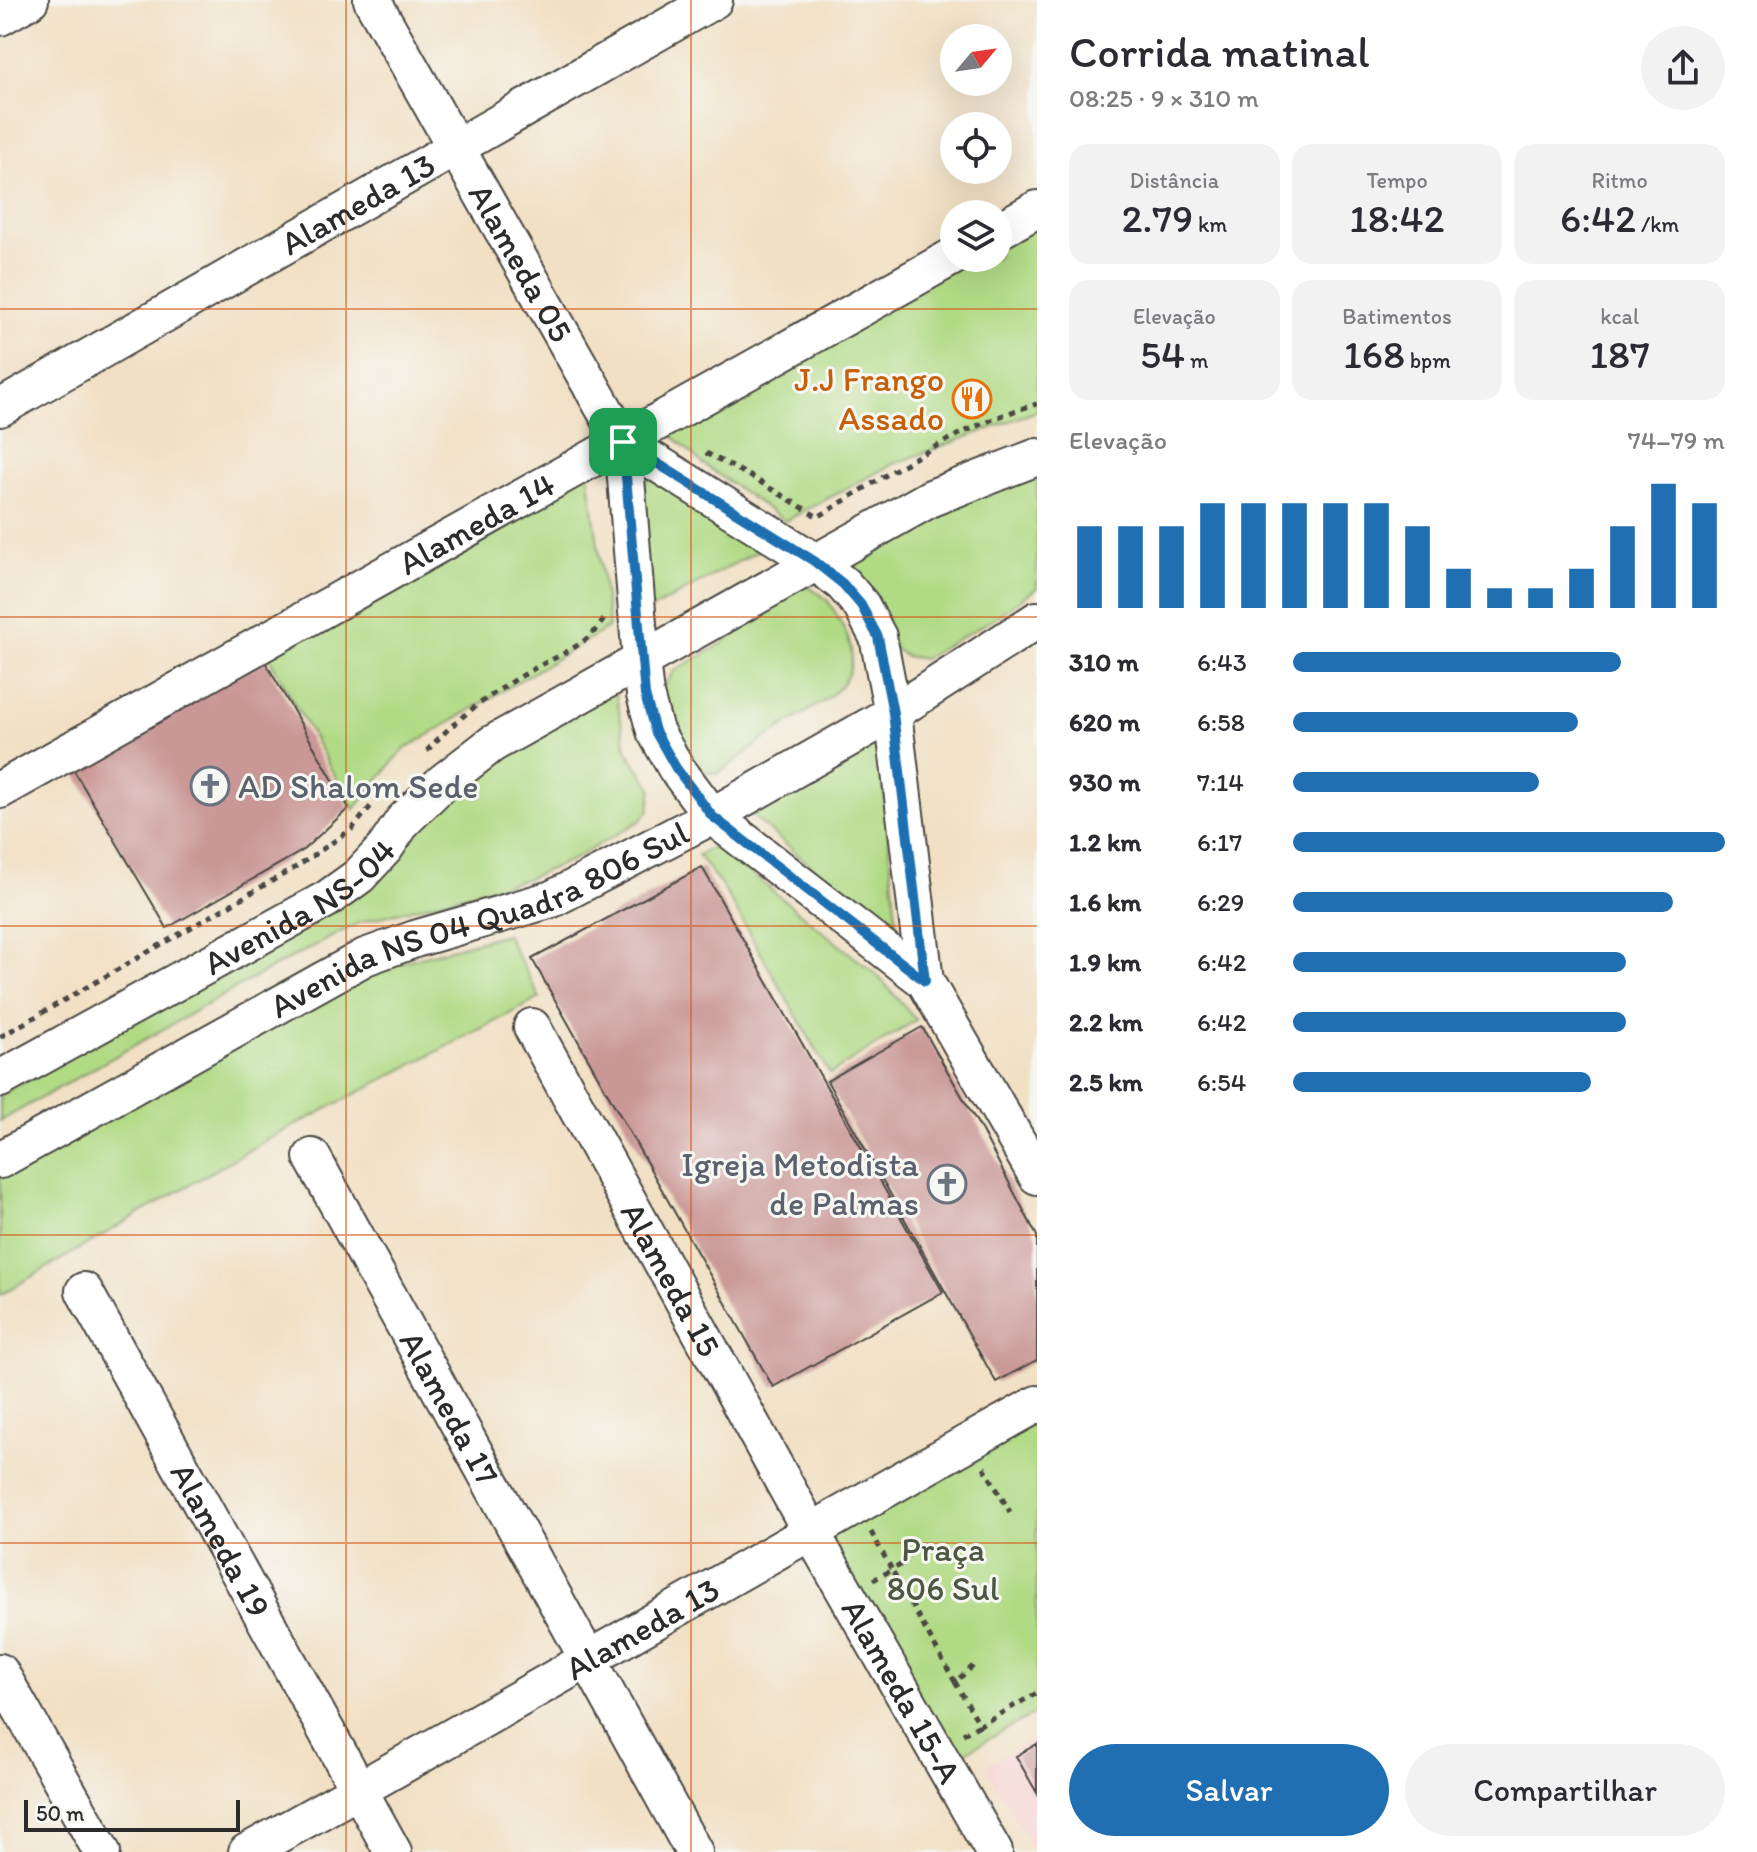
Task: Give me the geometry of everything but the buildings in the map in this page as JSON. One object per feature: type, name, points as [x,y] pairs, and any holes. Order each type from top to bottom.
[{"type":"street","points":[[0,17],[30,0]]},
{"type":"street","name":"Alameda 05","points":[[372,0],[623,442],[641,660],[645,695],[655,731],[676,768],[712,816],[925,981]]},
{"type":"street","name":"Alameda 13","points":[[0,408],[714,0]]},
{"type":"street","points":[[1012,223],[1037,209]]},
{"type":"street","name":"Alameda 14","points":[[0,790],[940,264]]},
{"type":"street","name":"Alameda 05","points":[[623,442],[814,561],[843,584],[861,605],[878,637],[893,713],[925,981]]},
{"type":"street","name":"Avenida NS-04","points":[[0,1079],[327,899],[359,876],[385,848],[403,821],[443,782],[492,744],[931,498],[1037,457]]},
{"type":"street","name":"Avenida NS 04 Quadra 806 Sul","points":[[0,1160],[365,957],[552,899],[712,816],[893,713],[1037,620]]},
{"type":"street","points":[[925,981],[1037,1176]]},
{"type":"street","name":"Alameda 15","points":[[532,1027],[810,1530]]},
{"type":"street","name":"Alameda 17","points":[[312,1157],[694,1852]]},
{"type":"street","name":"Alameda 19","points":[[84,1291],[393,1852]]},
{"type":"street","name":"Alameda 13","points":[[247,1852],[1037,1404]]},
{"type":"street","name":"Alameda 15-A","points":[[810,1530],[994,1852]]},
{"type":"street","points":[[0,1672],[102,1852]]},
{"type":"path","points":[[669,471],[697,448],[818,517],[903,465],[1001,414],[1037,404]]},
{"type":"path","points":[[420,758],[446,729],[469,712],[522,675],[577,646],[599,630],[612,605]]},
{"type":"path","points":[[0,1037],[298,866],[352,829],[377,799]]},
{"type":"path","points":[[892,1570],[980,1725],[1037,1693]]},
{"type":"path","points":[[955,1682],[973,1666]]},
{"type":"shaded area","points":[[1037,1736],[1037,1852],[1034,1852],[985,1766]]},
{"type":"green space","points":[[1037,216],[1037,411],[891,465],[785,521],[703,464],[665,429],[940,270],[1012,272],[1012,229]]},
{"type":"green space","points":[[627,459],[765,547],[641,615]]},
{"type":"green space","points":[[588,471],[609,627],[402,751],[354,810],[268,656]]},
{"type":"green space","points":[[1037,471],[1037,588],[990,621],[923,659],[905,656],[887,643],[836,562],[885,532]]},
{"type":"green space","points":[[805,585],[828,601],[842,625],[850,645],[851,662],[847,677],[824,700],[717,774],[698,770],[657,708],[663,687],[674,671],[720,645],[790,592]]},
{"type":"green space","points":[[615,690],[627,751],[652,788],[649,810],[641,820],[574,859],[526,879],[358,923],[0,1121],[0,1095],[159,1005],[496,758]]},
{"type":"green space","points":[[879,737],[898,940],[750,814]]},
{"type":"green space","points":[[716,845],[879,977],[916,1020],[830,1074],[725,891],[698,855]]},
{"type":"green space","points":[[506,934],[540,998],[263,1142],[0,1295],[0,1179],[351,981],[388,966]]},
{"type":"green space","name":"Praça 806 Sul","points":[[1037,1410],[1037,1712],[946,1763],[814,1531]]},
{"type":"place","name":"J.J Frango Assado","points":[[972,399]]},
{"type":"place","name":"AD Shalom Sede","points":[[210,786]]},
{"type":"place","name":"Igreja Metodista de Palmas","points":[[947,1184]]},
{"type":"route","points":[[623,442],[814,561],[843,584],[861,605],[878,637],[893,713],[925,981],[712,816],[676,768],[655,731],[645,695],[641,660],[623,442]]}]
